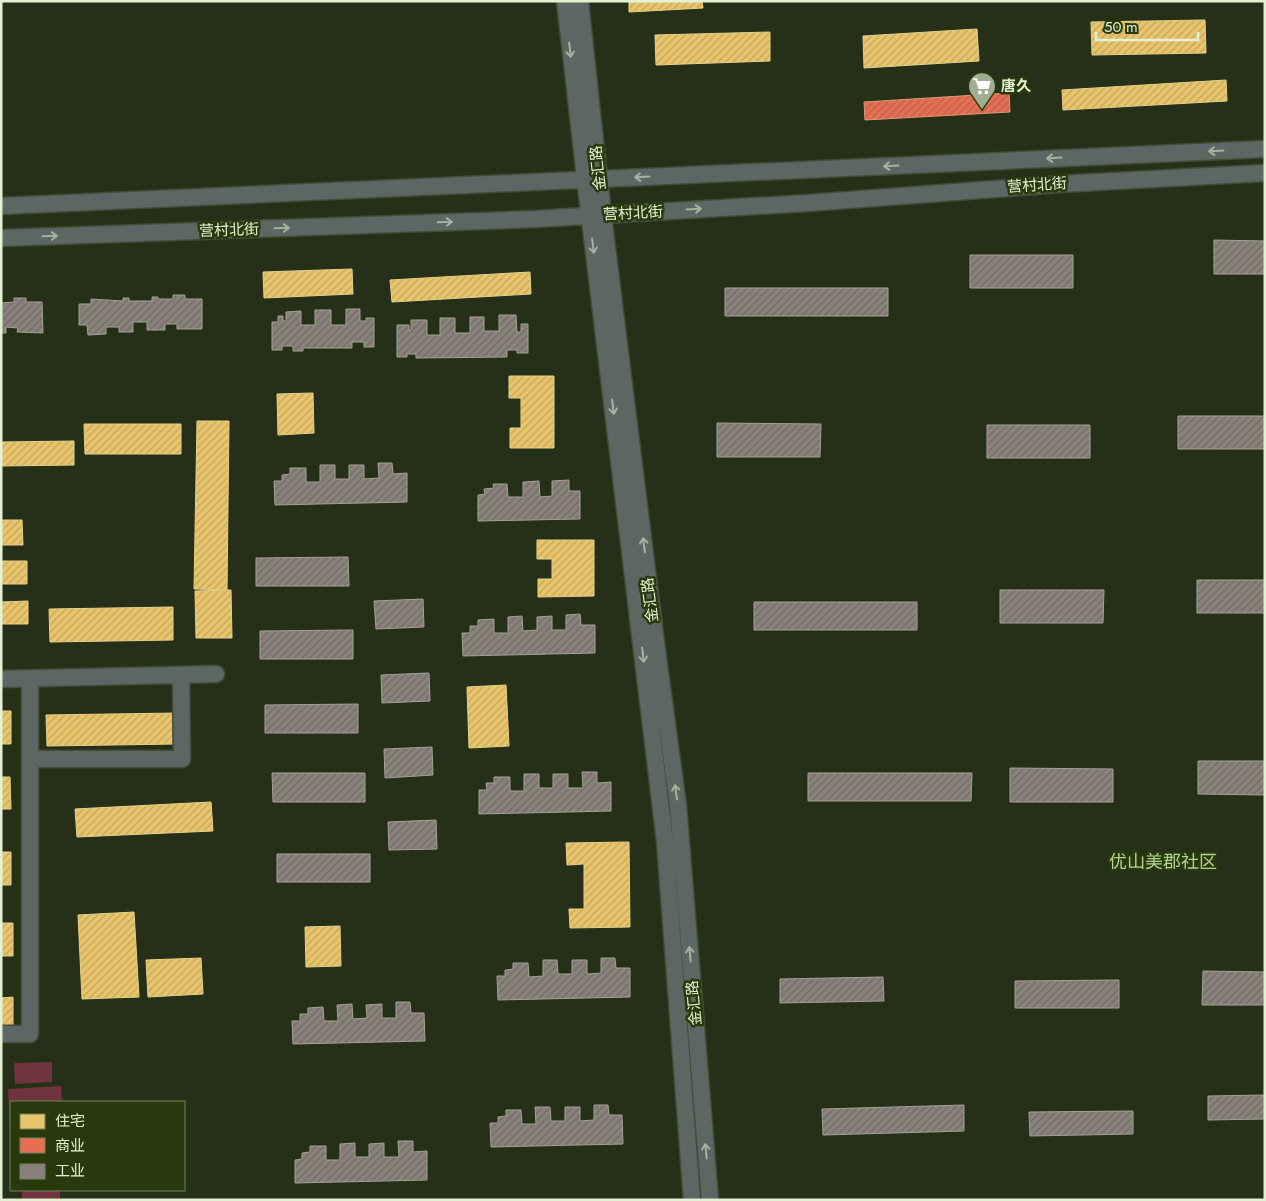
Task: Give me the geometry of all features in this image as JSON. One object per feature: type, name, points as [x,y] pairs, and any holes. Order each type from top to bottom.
[{"type":"street","name":"金汇路","points":[[565,1],[592,179],[665,842],[692,1200]]},
{"type":"street","name":"金汇路","points":[[580,1],[592,179]]},
{"type":"street","name":"营村北街","points":[[1,206],[1265,148]]},
{"type":"street","name":"营村北街","points":[[1,238],[535,219],[1060,184],[1265,173]]},
{"type":"street","name":"金汇路","points":[[596,215],[678,805],[710,1200]]},
{"type":"street","points":[[1,679],[216,674]]},
{"type":"street","points":[[30,760],[182,759],[181,675]]},
{"type":"street","points":[[1,1034],[30,1034],[30,678]]},
{"type":"shaded area","points":[[52,1062],[52,1082],[15,1084],[14,1063]]},
{"type":"shaded area","points":[[61,1086],[62,1101],[10,1101],[10,1129],[8,1089]]},
{"type":"shaded area","points":[[22,1191],[60,1191],[60,1200],[22,1200]]},
{"type":"building: 住宅","points":[[629,1],[702,1],[703,8],[629,12]]},
{"type":"building: 住宅","points":[[1205,20],[1206,53],[1092,55],[1091,22]]},
{"type":"building: 住宅","points":[[977,29],[979,61],[864,68],[863,36]]},
{"type":"building: 住宅","points":[[770,32],[770,61],[656,65],[655,35]]},
{"type":"building: 住宅","points":[[1226,80],[1227,101],[1063,110],[1062,90]]},
{"type":"building: 住宅","points":[[352,269],[353,294],[264,298],[263,272]]},
{"type":"building: 住宅","points":[[530,272],[531,294],[392,302],[390,280]]},
{"type":"building: 住宅","points":[[509,376],[554,376],[554,448],[510,448],[510,428],[521,428],[521,398],[509,398]]},
{"type":"building: 住宅","points":[[313,393],[314,433],[278,435],[277,394]]},
{"type":"building: 住宅","points":[[197,421],[229,421],[227,590],[194,589]]},
{"type":"building: 住宅","points":[[84,424],[181,424],[181,454],[85,454]]},
{"type":"building: 住宅","points":[[74,441],[74,465],[1,466],[1,442]]},
{"type":"building: 住宅","points":[[1,520],[22,520],[23,545],[1,545]]},
{"type":"building: 住宅","points":[[537,540],[594,540],[594,596],[538,597],[538,579],[552,579],[552,559],[537,559]]},
{"type":"building: 住宅","points":[[1,561],[27,561],[27,584],[1,584]]},
{"type":"building: 住宅","points":[[231,590],[232,638],[196,638],[195,591]]},
{"type":"building: 住宅","points":[[28,601],[28,624],[1,624],[1,602]]},
{"type":"building: 住宅","points":[[173,607],[173,640],[50,642],[49,609]]},
{"type":"building: 住宅","points":[[506,685],[509,746],[469,748],[467,687]]},
{"type":"building: 住宅","points":[[1,711],[11,711],[11,744],[1,744]]},
{"type":"building: 住宅","points":[[176,713],[176,744],[47,746],[46,715]]},
{"type":"building: 住宅","points":[[1,777],[10,777],[11,809],[1,809]]},
{"type":"building: 住宅","points":[[211,802],[213,831],[77,837],[75,809]]},
{"type":"building: 住宅","points":[[629,842],[630,927],[570,928],[569,909],[584,909],[584,864],[567,865],[566,843]]},
{"type":"building: 住宅","points":[[1,852],[11,852],[11,885],[1,885]]},
{"type":"building: 住宅","points":[[134,912],[139,997],[82,999],[78,915]]},
{"type":"building: 住宅","points":[[1,923],[13,923],[13,956],[1,956]]},
{"type":"building: 住宅","points":[[340,926],[341,966],[306,967],[305,927]]},
{"type":"building: 住宅","points":[[201,958],[203,994],[148,997],[146,960]]},
{"type":"building: 住宅","points":[[13,997],[13,1029],[1,1030],[1,998]]},
{"type":"building: 商业","points":[[1009,93],[1010,112],[865,120],[864,102]]},
{"type":"building: 工业","points":[[1214,240],[1265,241],[1265,274],[1214,274]]},
{"type":"building: 工业","points":[[970,255],[1073,255],[1073,288],[970,288]]},
{"type":"building: 工业","points":[[725,288],[888,288],[888,316],[725,316]]},
{"type":"building: 工业","points":[[173,295],[185,295],[185,299],[202,299],[202,329],[177,329],[177,324],[165,324],[165,330],[147,330],[147,322],[133,322],[133,332],[119,332],[119,327],[106,327],[106,334],[88,335],[87,325],[79,325],[79,304],[91,304],[91,299],[123,301],[123,298],[129,298],[129,301],[152,301],[152,297],[173,299]]},
{"type":"building: 工业","points":[[14,298],[26,298],[26,302],[42,302],[43,333],[17,332],[18,328],[6,327],[6,333],[1,333],[1,303],[14,302]]},
{"type":"building: 工业","points":[[346,309],[360,309],[360,321],[366,321],[366,318],[374,318],[374,347],[364,347],[364,342],[352,342],[352,348],[303,348],[303,351],[293,351],[293,346],[282,346],[282,350],[272,350],[272,322],[278,322],[278,316],[283,316],[283,321],[286,321],[286,312],[301,311],[301,325],[315,325],[315,310],[331,310],[331,325],[346,325]]},
{"type":"building: 工业","points":[[499,315],[516,315],[517,332],[521,332],[521,324],[528,324],[528,353],[517,353],[517,350],[507,350],[507,357],[416,358],[416,354],[407,354],[407,357],[397,357],[397,325],[409,325],[409,330],[411,330],[411,320],[427,320],[427,335],[440,335],[440,318],[455,318],[455,333],[470,333],[470,317],[484,317],[484,331],[499,331]]},
{"type":"building: 工业","points":[[1178,416],[1265,416],[1265,449],[1178,449]]},
{"type":"building: 工业","points":[[717,423],[821,424],[820,457],[717,457]]},
{"type":"building: 工业","points":[[987,425],[1090,425],[1090,458],[987,458]]},
{"type":"building: 工业","points":[[378,463],[392,463],[393,474],[407,473],[407,502],[275,505],[274,481],[282,481],[282,475],[290,474],[290,468],[306,468],[306,482],[320,482],[320,465],[335,465],[335,479],[349,479],[349,465],[364,465],[364,479],[379,478]]},
{"type":"building: 工业","points":[[569,480],[569,491],[580,491],[580,519],[478,521],[478,495],[485,494],[484,489],[494,488],[493,484],[507,484],[508,497],[523,497],[523,482],[539,481],[540,497],[552,496],[552,481]]},
{"type":"building: 工业","points":[[348,557],[349,586],[256,586],[256,558]]},
{"type":"building: 工业","points":[[1197,580],[1265,580],[1265,613],[1197,613]]},
{"type":"building: 工业","points":[[1000,590],[1104,590],[1103,623],[1000,623]]},
{"type":"building: 工业","points":[[423,599],[424,627],[376,629],[374,601]]},
{"type":"building: 工业","points":[[754,602],[917,602],[917,630],[754,630]]},
{"type":"building: 工业","points":[[580,614],[581,625],[595,625],[595,653],[463,656],[462,633],[470,633],[470,626],[478,626],[478,620],[494,619],[494,633],[508,633],[508,617],[522,616],[523,631],[537,630],[537,617],[552,616],[552,630],[566,630],[566,615]]},
{"type":"building: 工业","points":[[353,630],[353,659],[260,659],[260,631]]},
{"type":"building: 工业","points":[[429,673],[430,701],[382,703],[381,675]]},
{"type":"building: 工业","points":[[358,704],[358,733],[265,733],[265,705]]},
{"type":"building: 工业","points":[[432,747],[433,775],[385,778],[384,749]]},
{"type":"building: 工业","points":[[1198,761],[1265,761],[1265,795],[1198,794]]},
{"type":"building: 工业","points":[[1010,768],[1113,769],[1113,802],[1010,802]]},
{"type":"building: 工业","points":[[582,772],[597,772],[597,783],[611,782],[611,811],[479,814],[479,790],[487,790],[486,783],[494,783],[494,777],[510,777],[510,791],[524,791],[524,774],[539,774],[539,788],[553,788],[553,774],[568,774],[568,788],[583,788]]},
{"type":"building: 工业","points":[[272,773],[365,773],[365,802],[273,802]]},
{"type":"building: 工业","points":[[808,773],[972,773],[971,801],[808,801]]},
{"type":"building: 工业","points":[[436,820],[437,849],[389,850],[388,822]]},
{"type":"building: 工业","points":[[277,854],[370,854],[370,882],[277,882]]},
{"type":"building: 工业","points":[[601,958],[615,958],[616,968],[630,968],[630,997],[498,1000],[497,976],[505,976],[505,970],[513,969],[513,963],[528,963],[529,977],[543,976],[543,960],[557,960],[558,974],[572,974],[572,960],[587,960],[587,974],[601,973]]},
{"type":"building: 工业","points":[[1203,971],[1265,972],[1265,1005],[1202,1005]]},
{"type":"building: 工业","points":[[883,977],[884,1001],[780,1003],[780,979]]},
{"type":"building: 工业","points":[[1119,980],[1119,1008],[1015,1008],[1015,981]]},
{"type":"building: 工业","points":[[396,1002],[410,1002],[411,1013],[424,1013],[425,1041],[293,1044],[292,1021],[300,1021],[300,1014],[308,1014],[308,1008],[323,1007],[324,1021],[338,1021],[337,1005],[352,1004],[353,1019],[367,1018],[366,1005],[382,1004],[382,1018],[396,1018]]},
{"type":"building: 工业","points":[[1265,1095],[1265,1119],[1208,1120],[1208,1096]]},
{"type":"building: 工业","points":[[594,1105],[608,1105],[609,1115],[622,1115],[623,1144],[491,1147],[490,1123],[498,1123],[498,1117],[506,1116],[506,1110],[521,1110],[522,1124],[536,1124],[535,1107],[550,1107],[551,1121],[565,1121],[565,1107],[580,1107],[580,1121],[594,1120]]},
{"type":"building: 工业","points":[[964,1105],[964,1131],[823,1135],[822,1109]]},
{"type":"building: 工业","points":[[1133,1111],[1133,1134],[1030,1136],[1029,1112]]},
{"type":"building: 工业","points":[[398,1141],[413,1141],[413,1152],[427,1151],[427,1180],[295,1183],[295,1160],[302,1159],[302,1153],[310,1152],[310,1146],[326,1146],[326,1160],[340,1160],[340,1144],[355,1143],[355,1157],[369,1157],[369,1144],[384,1143],[384,1157],[399,1157]]},
{"type":"place","name":"唐久","points":[[982,110]]},
{"type":"district","name":"优山美郡社区","points":[[1163,862]]}]
